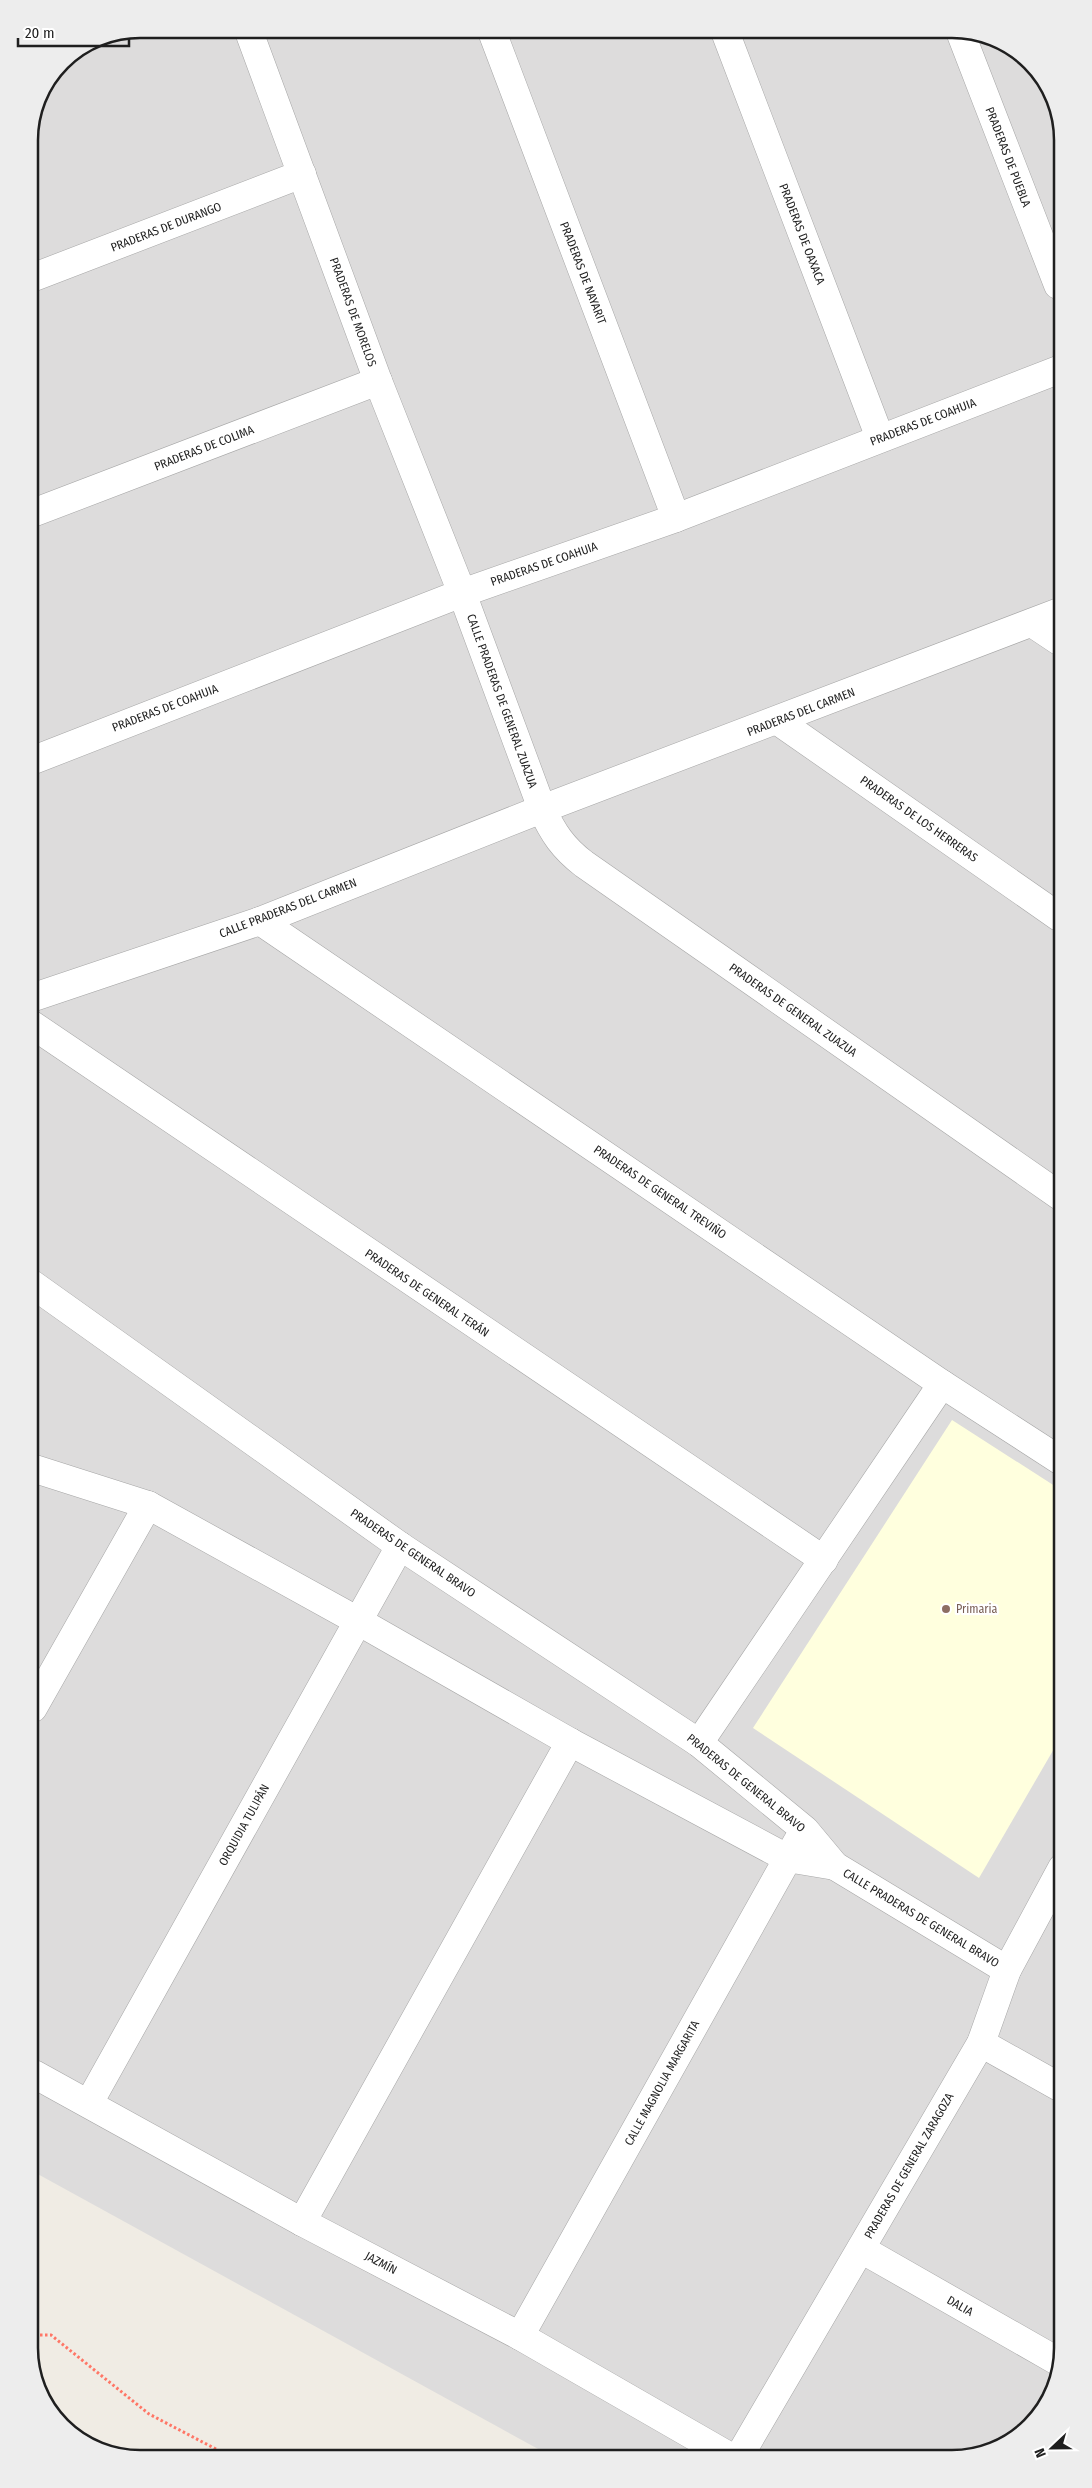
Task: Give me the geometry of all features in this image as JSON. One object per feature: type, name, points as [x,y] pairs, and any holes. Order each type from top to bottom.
[{"type":"street","name":"PRADERAS DE MORELOS","points":[[251,38],[378,381],[462,593]]},
{"type":"street","name":"PRADERAS DE NAYARIT","points":[[494,38],[676,518]]},
{"type":"street","name":"PRADERAS DE OAXACA","points":[[727,38],[880,438]]},
{"type":"street","name":"PRADERAS DE PUEBLA","points":[[963,38],[1054,275]]},
{"type":"street","name":"PRADERAS DE DURANGO","points":[[38,276],[302,174]]},
{"type":"street","name":"PRADERAS DE COAHUIA","points":[[38,758],[462,593],[676,518],[1054,372]]},
{"type":"street","name":"PRADERAS DE COLIMA","points":[[38,511],[378,381]]},
{"type":"street","name":"CALLE PRADERAS DE GENERAL ZUAZUA","points":[[462,593],[542,809]]},
{"type":"street","name":"PRADERAS DEL CARMEN","points":[[542,809],[778,721],[1054,614]]},
{"type":"street","points":[[1032,623],[1054,638]]},
{"type":"street","name":"PRADERAS DE LOS HERRERAS","points":[[778,721],[1054,913]]},
{"type":"street","name":"CALLE PRADERAS DEL CARMEN","points":[[38,996],[260,921],[542,809]]},
{"type":"street","name":"PRADERAS DE GENERAL ZUAZUA","points":[[542,809],[553,834],[562,845],[584,864],[1054,1192]]},
{"type":"street","name":"PRADERAS DE GENERAL TREVIÑO","points":[[260,921],[942,1384],[1054,1456]]},
{"type":"street","name":"PRADERAS DE GENERAL TERÁN","points":[[38,1029],[824,1560]]},
{"type":"street","name":"PRADERAS DE GENERAL BRAVO","points":[[38,1288],[400,1546],[699,1743],[804,1830],[834,1866]]},
{"type":"street","points":[[699,1743],[942,1384]]},
{"type":"street","points":[[38,1470],[148,1505],[358,1621],[570,1742],[787,1858],[834,1866]]},
{"type":"street","points":[[38,1699],[148,1505]]},
{"type":"street","name":"ORQUIDIA TULIPÁN","points":[[89,2103],[400,1546]]},
{"type":"street","points":[[302,2222],[570,1742]]},
{"type":"street","name":"CALLE MAGNOLIA MARGARITA","points":[[520,2336],[804,1830]]},
{"type":"street","name":"CALLE PRADERAS DE GENERAL BRAVO","points":[[834,1866],[1007,1970]]},
{"type":"street","name":"PRADERAS DE GENERAL ZARAGOZA","points":[[743,2450],[981,2042],[1007,1970],[1054,1883]]},
{"type":"street","points":[[981,2042],[1054,2084]]},
{"type":"street","name":"JAZMÍN","points":[[38,2076],[302,2222],[520,2336],[718,2450]]},
{"type":"street","name":"DALIA","points":[[861,2249],[1054,2359]]},
{"type":"path","points":[[38,2335],[51,2335],[149,2414],[218,2450]]},
{"type":"shaded area","points":[[126,38],[959,38],[973,39],[1004,51],[1025,67],[1041,88],[1047,100],[1054,126],[1054,2362],[1044,2394],[1029,2416],[1020,2425],[1004,2437],[985,2445],[973,2449],[540,2450],[38,2174],[38,126],[45,100],[59,77],[77,59],[100,45]]},
{"type":"shaded area","name":"Primaria","points":[[952,1420],[1054,1486],[1054,1749],[979,1878],[753,1728]]},
{"type":"place","name":"Primaria","points":[[946,1609]]}]
